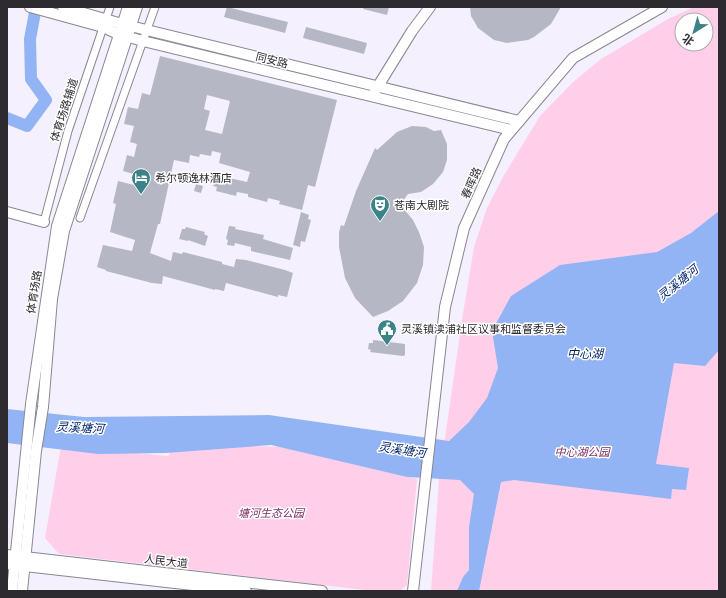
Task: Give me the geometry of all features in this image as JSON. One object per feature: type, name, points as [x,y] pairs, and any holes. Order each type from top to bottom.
[{"type":"street","name":"同安路","points":[[30,7],[104,23],[127,25],[519,121]]},
{"type":"street","name":"同安路","points":[[63,7],[104,23],[122,35],[143,41],[511,130]]},
{"type":"street","name":"体育场路辅道","points":[[44,222],[68,131],[110,7]]},
{"type":"street","name":"体育场路","points":[[127,25],[128,7]]},
{"type":"street","name":"体育场路","points":[[32,450],[31,404],[57,226],[122,35],[137,7]]},
{"type":"street","points":[[80,218],[155,7]]},
{"type":"street","points":[[373,97],[377,86],[412,31],[430,7]]},
{"type":"street","name":"春晖路","points":[[413,591],[445,307],[464,228],[504,139],[573,58],[662,7]]},
{"type":"street","name":"体育场路","points":[[12,591],[32,450],[42,408],[52,300],[64,231],[122,35]]},
{"type":"street","points":[[7,212],[44,222]]},
{"type":"street","points":[[16,560],[22,591]]},
{"type":"street","name":"人民大道","points":[[16,560],[246,591]]},
{"type":"street","name":"人民大道","points":[[16,560],[322,591]]},
{"type":"green space","name":"中心湖公园","points":[[694,7],[719,7],[719,591],[431,591],[439,480],[474,247],[487,208],[504,175],[540,116],[572,83],[601,59],[674,16],[674,52],[714,52],[714,12],[683,12]]},
{"type":"green space","name":"塘河生态公园","points":[[177,443],[281,447],[417,479],[407,585],[400,591],[373,591],[59,554],[45,538],[61,446],[168,456]]},
{"type":"water","name":"中心湖","points":[[719,211],[719,350],[705,366],[674,363],[656,464],[689,468],[686,490],[672,489],[671,499],[514,480],[501,482],[479,591],[457,591],[463,577],[469,570],[469,527],[474,494],[460,480],[407,477],[271,445],[166,453],[98,454],[7,443],[7,409],[84,417],[269,415],[449,441],[469,422],[487,398],[498,368],[492,331],[511,296],[560,265],[657,252],[691,233]]},
{"type":"building","points":[[227,7],[288,22],[285,33],[224,17]]},
{"type":"building","points":[[364,7],[389,7],[387,15],[363,9]]},
{"type":"building","points":[[470,7],[561,7],[551,24],[534,37],[528,40],[507,43],[494,40],[478,28],[471,16]]},
{"type":"building","points":[[306,27],[367,43],[364,54],[303,38]]},
{"type":"building","name":"希尔顿逸林酒店","points":[[160,56],[337,100],[315,187],[308,185],[302,210],[279,204],[280,201],[268,198],[267,202],[248,197],[248,194],[237,192],[236,196],[216,191],[217,187],[213,186],[216,175],[247,182],[250,172],[219,163],[221,153],[212,151],[211,156],[200,154],[199,157],[190,155],[189,163],[174,160],[160,224],[158,224],[150,253],[171,261],[173,252],[182,254],[183,252],[222,262],[222,264],[234,267],[236,259],[246,260],[285,270],[293,273],[287,297],[278,295],[278,297],[226,283],[224,291],[215,290],[163,276],[162,284],[152,283],[106,271],[97,267],[103,245],[132,251],[135,240],[110,232],[116,204],[113,203],[118,181],[134,185],[137,175],[123,171],[127,155],[134,157],[137,144],[130,142],[134,126],[124,124],[128,107],[138,109],[142,93],[150,95]],"holes":[[[207,95],[230,101],[222,134],[205,130],[210,111],[204,109]]]},
{"type":"building","name":"苍南大剧院","points":[[412,126],[426,127],[434,131],[441,130],[447,144],[447,160],[443,172],[433,184],[421,192],[408,194],[403,201],[403,208],[413,220],[424,247],[423,265],[417,283],[403,301],[388,311],[373,317],[355,298],[345,278],[339,247],[339,232],[341,225],[344,226],[356,191],[375,148],[377,150],[397,132]]},
{"type":"building","name":"希尔顿逸林酒店","points":[[196,184],[203,186],[201,193],[194,191]]},
{"type":"building","points":[[301,212],[309,215],[308,219],[311,220],[305,242],[301,241],[300,247],[293,245]]},
{"type":"building","points":[[229,226],[236,227],[235,229],[264,235],[263,239],[293,248],[290,260],[251,251],[251,247],[235,243],[234,246],[227,245],[228,240],[226,239]]},
{"type":"building","points":[[186,227],[205,232],[204,234],[208,236],[205,246],[188,240],[179,239],[182,229],[185,229]]},
{"type":"building","name":"灵溪镇渎浦社区议事和监督委员会","points":[[373,340],[405,344],[405,355],[370,352],[371,350],[368,349],[369,343],[373,343]]},
{"type":"waterway","points":[[7,118],[27,126],[46,100],[31,79],[30,39],[36,7]]},
{"type":"place","name":"希尔顿逸林酒店","points":[[141,195]]},
{"type":"place","name":"苍南大剧院","points":[[380,222]]},
{"type":"place","name":"灵溪镇渎浦社区议事和监督委员会","points":[[387,346]]},
{"type":"water label","name":"灵溪塘河","points":[[678,283]]},
{"type":"water label","name":"灵溪塘河","points":[[80,428]]},
{"type":"water label","name":"灵溪塘河","points":[[402,450]]}]
